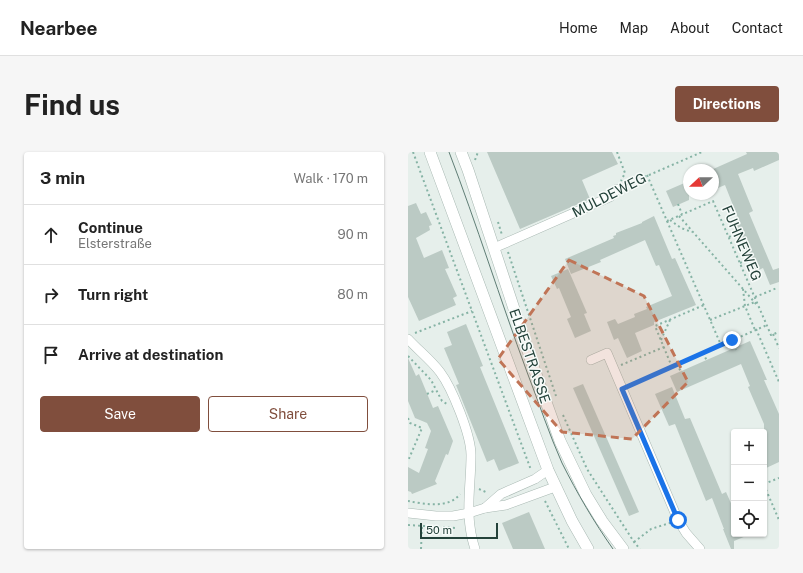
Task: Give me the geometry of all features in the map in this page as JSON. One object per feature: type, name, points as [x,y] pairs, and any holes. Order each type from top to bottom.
[{"type":"street","name":"ELBESTRASSE","points":[[430,152],[548,470],[572,521],[588,549]]},
{"type":"street","name":"ELBESTRASSE","points":[[461,152],[533,367],[560,441],[586,495],[602,521],[623,549]]},
{"type":"street","name":"MULDEWEG","points":[[494,248],[610,197],[617,190]]},
{"type":"street","points":[[412,336],[440,373],[449,388],[470,439],[471,455],[469,514],[470,534],[475,549]]},
{"type":"street","points":[[592,360],[606,353],[678,520],[686,533],[700,549]]},
{"type":"street","points":[[485,508],[501,494],[548,470]]},
{"type":"street","points":[[408,513],[436,516],[469,514],[485,508],[506,505],[540,491],[555,487]]},
{"type":"path","points":[[413,152],[534,478]]},
{"type":"path","points":[[475,160],[478,152]]},
{"type":"path","points":[[617,152],[625,173],[617,190]]},
{"type":"path","name":"MULDEWEG","points":[[617,190],[647,175],[702,152]]},
{"type":"path","points":[[647,175],[669,221],[721,345]]},
{"type":"path","name":"FUHNEWEG","points":[[669,221],[713,201],[755,298],[755,302],[759,307],[771,335],[773,334],[779,348]]},
{"type":"path","points":[[678,204],[682,215]]},
{"type":"path","points":[[679,216],[755,302],[710,320]]},
{"type":"path","points":[[669,221],[692,232]]},
{"type":"path","points":[[729,238],[738,233]]},
{"type":"path","points":[[505,243],[557,398]]},
{"type":"path","points":[[740,263],[749,259]]},
{"type":"path","name":"FUHNEWEG","points":[[755,298],[777,288]]},
{"type":"path","points":[[743,289],[746,306],[779,382]]},
{"type":"path","points":[[672,366],[655,326],[704,305]]},
{"type":"path","points":[[412,336],[472,310]]},
{"type":"path","points":[[661,340],[670,320]]},
{"type":"path","points":[[622,389],[767,325]]},
{"type":"path","points":[[773,334],[779,332]]},
{"type":"path","points":[[732,340],[736,350]]},
{"type":"path","points":[[613,368],[664,347]]},
{"type":"path","points":[[704,353],[707,361]]},
{"type":"path","points":[[408,356],[431,380],[442,401],[448,404]]},
{"type":"path","points":[[677,364],[681,372]]},
{"type":"path","points":[[427,394],[436,390]]},
{"type":"path","points":[[562,412],[587,469],[640,549]]},
{"type":"path","points":[[408,418],[410,423],[422,428],[408,461]]},
{"type":"path","points":[[767,483],[779,478]]},
{"type":"path","points":[[408,501],[443,504],[451,502],[460,495],[461,489]]},
{"type":"path","points":[[540,491],[569,549]]},
{"type":"path","points":[[767,491],[779,520]]},
{"type":"path","points":[[634,542],[651,529],[678,520]]},
{"type":"path","points":[[408,525],[456,528]]},
{"type":"path","points":[[421,549],[422,526]]},
{"type":"highlighted area","points":[[569,260],[644,296],[688,382],[632,439],[562,432],[498,359]]},
{"type":"building","points":[[487,152],[612,152],[618,164],[582,180],[590,199],[520,229]]},
{"type":"building","points":[[746,152],[779,152],[779,160],[754,171],[753,168],[738,174],[753,211],[749,213],[773,270],[779,268],[779,282],[770,285],[763,268],[755,272],[733,220],[738,218],[725,185],[719,188],[719,166],[747,154]]},
{"type":"building","points":[[683,184],[683,200],[689,200],[673,207],[666,191]]},
{"type":"building","points":[[416,203],[421,214],[426,212],[432,225],[429,226],[430,230],[416,238],[424,258],[442,250],[449,268],[445,269],[457,296],[453,298],[456,305],[419,321],[408,297],[408,206]]},
{"type":"building","points":[[654,216],[672,259],[675,258],[696,305],[654,322],[654,325],[635,333],[642,351],[627,358],[618,338],[614,340],[607,322],[615,319],[618,324],[635,317],[634,314],[647,309],[646,307],[672,296],[659,265],[656,266],[645,240],[600,260],[601,262],[571,274],[565,259],[614,238],[613,236],[616,235],[616,233],[642,223]]},
{"type":"building","points":[[568,269],[587,313],[584,314],[591,331],[575,338],[567,319],[571,317],[559,288],[557,289],[551,276]]},
{"type":"building","points":[[466,324],[483,366],[480,367],[519,463],[499,471],[494,459],[487,462],[456,385],[459,384],[444,348],[452,345],[447,332]]},
{"type":"building","points":[[750,341],[767,380],[764,380],[779,414],[779,462],[767,468],[767,429],[764,429],[764,424],[748,387],[750,386],[741,364],[677,392],[670,376]]},
{"type":"building","points":[[408,358],[416,376],[419,374],[433,408],[438,406],[453,441],[435,481],[437,484],[412,494],[408,491],[408,467],[419,473],[428,449],[425,448],[431,431],[427,423],[415,418],[408,401]]},
{"type":"building","points":[[583,384],[639,512],[629,516],[573,388]]},
{"type":"building","points":[[672,387],[685,419],[690,418],[722,494],[726,492],[731,503],[731,537],[744,537],[734,541],[734,549],[731,549],[712,498],[706,501],[675,424],[669,426],[655,394]]},
{"type":"building","points":[[529,512],[545,549],[513,549],[502,523]]},
{"type":"tram line","points":[[449,152],[517,345],[557,452],[580,496],[613,549]]},
{"type":"route","points":[[678,520],[622,389],[732,340]]}]
